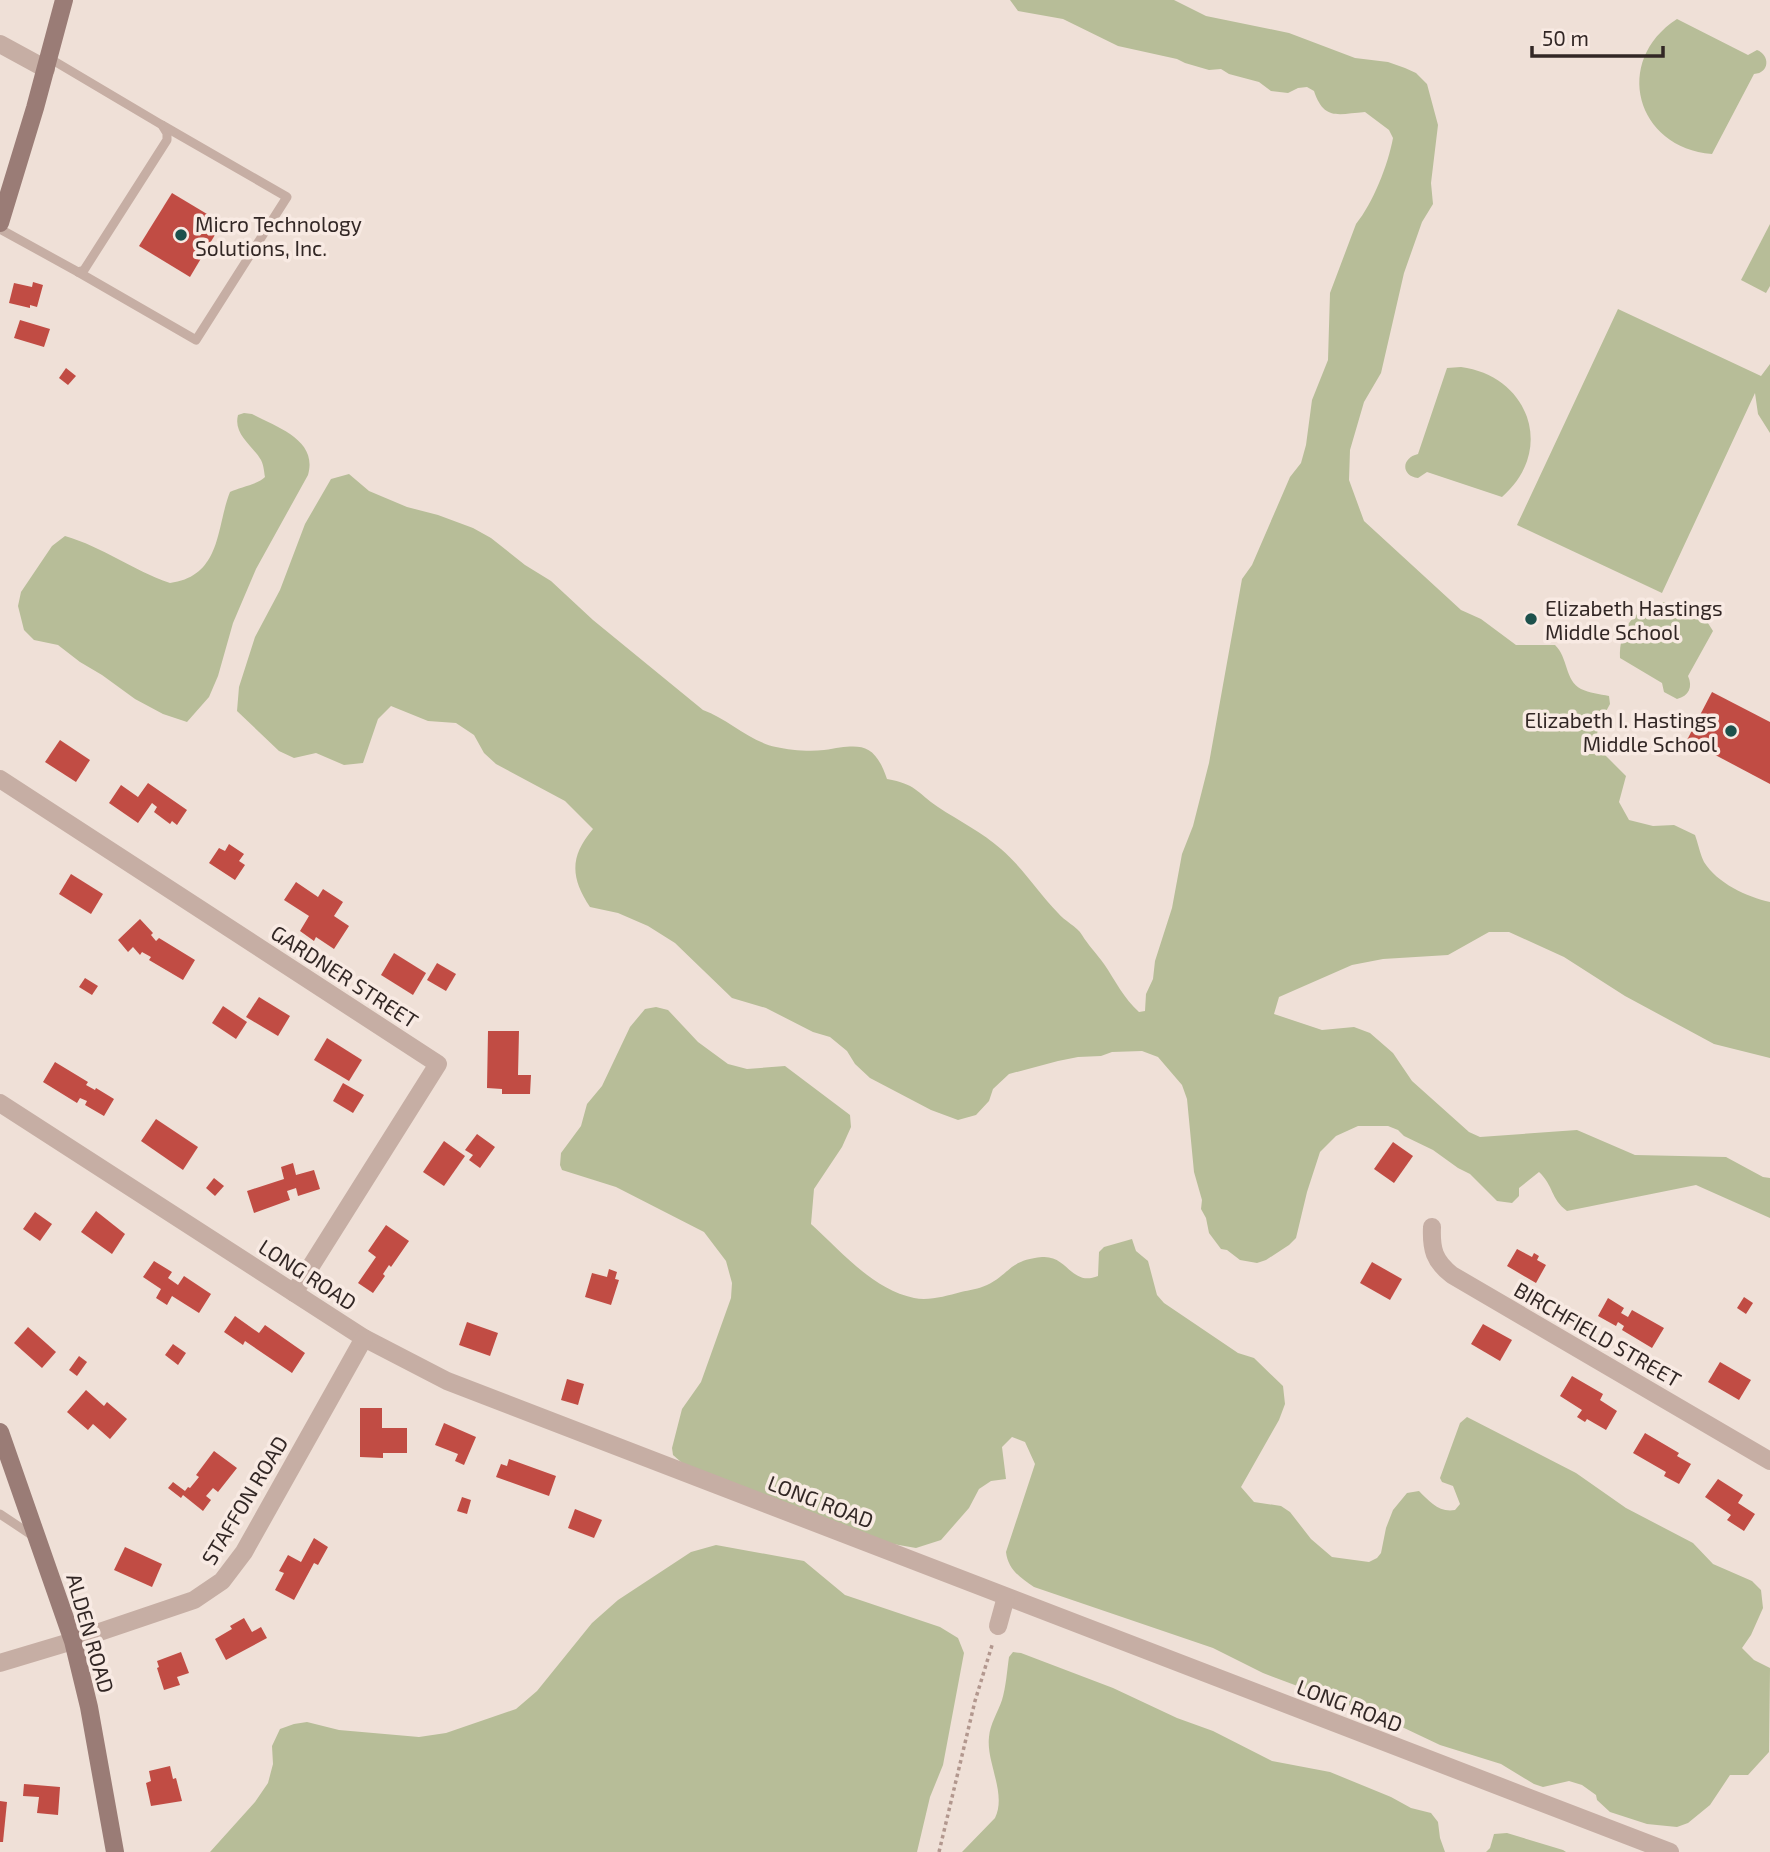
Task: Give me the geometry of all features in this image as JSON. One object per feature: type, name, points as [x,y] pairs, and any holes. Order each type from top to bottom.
[{"type":"main road","points":[[0,223],[64,0]]},
{"type":"main road","name":"ALDEN ROAD","points":[[0,1432],[73,1641],[89,1707],[115,1852]]},
{"type":"street","points":[[0,44],[47,64]]},
{"type":"street","name":"GARDNER STREET","points":[[0,779],[438,1064],[294,1293]]},
{"type":"street","name":"LONG ROAD","points":[[0,1103],[364,1338],[410,1363],[489,1398],[1670,1852]]},
{"type":"street","name":"BIRCHFIELD STREET","points":[[1432,1227],[1433,1254],[1441,1266],[1452,1275],[1770,1461]]},
{"type":"street","name":"STAFFON ROAD","points":[[0,1662],[73,1641],[194,1600],[222,1581],[244,1552],[364,1338]]},
{"type":"street","points":[[998,1626],[1006,1597]]},
{"type":"lane","points":[[0,229],[196,340],[287,197],[162,125],[47,64]]},
{"type":"lane","points":[[78,272],[90,265],[167,140],[167,133],[162,125]]},
{"type":"lane","points":[[0,1514],[38,1538]]},
{"type":"path","points":[[939,1852],[975,1701],[998,1626]]},
{"type":"green space","points":[[1010,0],[1174,0],[1206,16],[1289,33],[1355,58],[1388,62],[1416,73],[1427,84],[1438,125],[1431,183],[1433,204],[1422,222],[1404,273],[1381,373],[1364,402],[1350,450],[1349,480],[1364,521],[1461,610],[1481,619],[1516,645],[1555,645],[1576,685],[1587,692],[1609,696],[1610,704],[1598,726],[1596,746],[1626,776],[1619,802],[1629,820],[1653,826],[1674,825],[1695,835],[1704,862],[1710,870],[1742,893],[1770,902],[1770,1058],[1714,1044],[1625,996],[1564,957],[1509,932],[1489,932],[1448,955],[1383,959],[1352,965],[1279,997],[1274,1014],[1322,1030],[1354,1027],[1370,1033],[1393,1053],[1412,1081],[1469,1132],[1480,1137],[1577,1130],[1635,1155],[1726,1157],[1763,1177],[1770,1178],[1770,1218],[1696,1185],[1567,1211],[1539,1172],[1519,1188],[1519,1196],[1512,1203],[1497,1201],[1470,1174],[1398,1130],[1388,1126],[1358,1126],[1336,1136],[1320,1152],[1296,1238],[1266,1260],[1257,1263],[1240,1260],[1227,1250],[1221,1249],[1209,1233],[1194,1172],[1187,1099],[1182,1085],[1158,1057],[1142,1051],[1112,1052],[1101,1056],[1058,1061],[1009,1074],[993,1089],[989,1101],[976,1115],[958,1120],[931,1110],[870,1078],[855,1064],[847,1051],[830,1037],[813,1032],[766,1008],[732,998],[675,943],[648,926],[618,913],[590,907],[579,886],[575,867],[580,848],[593,829],[565,801],[496,764],[484,753],[474,735],[456,723],[428,721],[391,706],[378,719],[363,763],[344,765],[316,753],[294,758],[279,751],[237,711],[239,687],[255,637],[280,590],[305,524],[331,479],[349,474],[369,491],[407,507],[473,528],[491,538],[525,565],[551,581],[593,620],[703,710],[757,740],[793,750],[818,751],[856,747],[871,752],[877,758],[887,779],[915,789],[986,837],[1009,856],[1061,916],[1080,932],[1134,1007],[1139,1012],[1145,1011],[1146,994],[1153,979],[1155,961],[1172,908],[1182,854],[1193,826],[1209,763],[1242,579],[1252,565],[1290,477],[1301,463],[1312,400],[1328,360],[1330,293],[1356,224],[1379,183],[1393,138],[1389,130],[1365,112],[1333,114],[1327,111],[1314,91],[1307,87],[1288,93],[1271,91],[1259,82],[1229,74],[1221,69],[1209,70],[1177,59],[1118,46],[1063,19],[1018,11]]},
{"type":"green space","points":[[1677,19],[1748,55],[1757,50],[1766,60],[1763,71],[1754,74],[1712,154],[1686,148],[1665,136],[1650,120],[1642,100],[1639,79],[1644,57],[1657,37]]},
{"type":"green space","points":[[1770,224],[1770,286],[1766,293],[1741,280]]},
{"type":"green space","points":[[1618,309],[1761,376],[1770,364],[1770,433],[1758,414],[1755,393],[1662,593],[1517,525]]},
{"type":"green space","points":[[1461,367],[1484,373],[1504,384],[1518,400],[1527,418],[1531,438],[1528,458],[1519,478],[1502,497],[1427,472],[1418,478],[1412,477],[1406,471],[1408,459],[1418,454],[1447,368]]},
{"type":"green space","points":[[252,414],[284,430],[302,444],[310,463],[308,475],[256,569],[233,623],[209,697],[187,722],[163,714],[135,699],[58,645],[34,640],[24,630],[18,606],[21,592],[52,546],[65,536],[170,583],[187,579],[199,571],[214,548],[230,492],[265,477],[261,460],[238,428],[238,415]]},
{"type":"green space","points":[[1663,602],[1692,609],[1704,618],[1713,631],[1688,676],[1689,690],[1677,699],[1664,692],[1662,683],[1620,658],[1622,638],[1630,621],[1644,609]]},
{"type":"green space","points":[[656,1007],[668,1010],[698,1042],[728,1064],[747,1069],[785,1066],[850,1115],[851,1127],[842,1147],[814,1189],[811,1224],[858,1268],[884,1286],[914,1298],[938,1298],[984,1286],[995,1281],[1016,1264],[1042,1257],[1058,1261],[1075,1274],[1089,1278],[1098,1276],[1099,1252],[1104,1247],[1132,1239],[1136,1251],[1148,1261],[1157,1295],[1164,1303],[1238,1353],[1254,1358],[1283,1386],[1285,1404],[1279,1420],[1241,1487],[1254,1502],[1281,1506],[1290,1512],[1311,1539],[1332,1557],[1369,1562],[1377,1558],[1381,1553],[1393,1510],[1407,1493],[1419,1491],[1439,1508],[1455,1510],[1460,1504],[1453,1486],[1442,1482],[1440,1478],[1460,1423],[1467,1417],[1576,1473],[1626,1508],[1693,1543],[1713,1564],[1752,1581],[1761,1590],[1763,1608],[1742,1648],[1754,1660],[1770,1668],[1769,1752],[1748,1775],[1730,1775],[1710,1805],[1688,1823],[1677,1827],[1647,1824],[1610,1812],[1597,1800],[1596,1795],[1582,1785],[1569,1781],[1543,1787],[1534,1784],[1501,1764],[1440,1745],[1383,1718],[1263,1673],[1213,1648],[1034,1587],[1015,1572],[1006,1552],[1035,1464],[1025,1442],[1012,1437],[1002,1447],[1006,1479],[991,1481],[979,1489],[969,1508],[941,1540],[916,1548],[853,1537],[689,1469],[673,1455],[672,1448],[682,1409],[701,1382],[731,1298],[732,1283],[726,1261],[704,1232],[616,1187],[562,1170],[560,1165],[561,1153],[581,1126],[587,1104],[602,1086],[630,1027],[645,1009]]},
{"type":"green space","points":[[716,1545],[804,1561],[845,1595],[940,1627],[958,1638],[964,1653],[943,1765],[930,1797],[917,1852],[210,1852],[255,1802],[268,1783],[273,1764],[272,1746],[280,1729],[307,1722],[339,1730],[419,1737],[446,1733],[516,1709],[537,1691],[592,1623],[618,1600],[691,1552]]},
{"type":"green space","points":[[1013,1652],[1113,1688],[1177,1718],[1213,1731],[1272,1761],[1330,1772],[1411,1808],[1431,1813],[1438,1822],[1445,1852],[962,1852],[995,1818],[998,1808],[998,1788],[990,1757],[989,1737],[1003,1695],[1009,1657]]},
{"type":"green space","points":[[1507,1833],[1566,1852],[1486,1852],[1494,1834]]},
{"type":"building","name":"Micro Technology Solutions, Inc.","points":[[172,193],[222,223],[190,277],[139,246]]},
{"type":"building","points":[[33,282],[43,285],[37,307],[9,303],[14,283],[32,287]]},
{"type":"building","points":[[20,320],[50,329],[44,347],[14,338]]},
{"type":"building","points":[[66,368],[76,376],[68,385],[59,378]]},
{"type":"building","name":"Elizabeth I. Hastings Middle School","points":[[1712,692],[1770,722],[1770,784],[1687,740]]},
{"type":"building","points":[[60,740],[90,760],[76,782],[45,762]]},
{"type":"building","points":[[148,783],[187,810],[177,825],[172,821],[170,824],[154,812],[157,807],[152,803],[138,823],[109,803],[121,785],[138,797]]},
{"type":"building","points":[[229,844],[244,854],[239,861],[245,865],[235,880],[209,863],[219,848],[225,851]]},
{"type":"building","points":[[71,874],[103,894],[91,914],[59,894]]},
{"type":"building","points":[[296,882],[318,897],[323,889],[343,902],[334,916],[349,926],[334,949],[316,937],[314,941],[300,931],[309,916],[284,900]]},
{"type":"building","points":[[140,919],[153,933],[151,935],[156,941],[159,938],[195,960],[183,980],[149,960],[151,957],[142,952],[140,955],[133,947],[128,952],[118,940]]},
{"type":"building","points":[[394,953],[426,973],[413,995],[381,975]]},
{"type":"building","points":[[437,963],[456,974],[446,991],[427,980]]},
{"type":"building","points":[[85,978],[98,986],[92,995],[79,987]]},
{"type":"building","points":[[259,997],[290,1016],[278,1036],[246,1017]]},
{"type":"building","points":[[223,1006],[247,1022],[236,1039],[212,1023]]},
{"type":"building","points":[[488,1031],[519,1031],[518,1075],[531,1075],[530,1094],[502,1094],[502,1089],[487,1088]]},
{"type":"building","points":[[327,1038],[362,1060],[349,1081],[314,1060]]},
{"type":"building","points":[[55,1062],[88,1082],[86,1085],[114,1099],[104,1116],[85,1105],[87,1101],[80,1098],[77,1103],[43,1082]]},
{"type":"building","points":[[343,1083],[364,1095],[353,1113],[333,1101]]},
{"type":"building","points":[[156,1119],[198,1147],[183,1170],[141,1141]]},
{"type":"building","points":[[477,1134],[495,1147],[480,1168],[469,1160],[473,1155],[465,1150]]},
{"type":"building","points":[[444,1141],[465,1156],[444,1186],[423,1172]]},
{"type":"building","points":[[1393,1142],[1413,1156],[1394,1183],[1374,1169]]},
{"type":"building","points":[[293,1163],[296,1175],[314,1170],[320,1189],[298,1196],[296,1188],[287,1191],[290,1200],[254,1213],[247,1191],[284,1179],[281,1167]]},
{"type":"building","points":[[214,1178],[224,1186],[215,1196],[206,1188]]},
{"type":"building","points":[[96,1211],[125,1234],[112,1254],[81,1232]]},
{"type":"building","points":[[35,1212],[52,1224],[40,1241],[23,1229]]},
{"type":"building","points":[[386,1225],[409,1241],[391,1267],[389,1265],[373,1293],[358,1283],[376,1257],[368,1251]]},
{"type":"building","points":[[1517,1249],[1532,1257],[1534,1253],[1539,1256],[1537,1260],[1546,1265],[1536,1283],[1507,1266]]},
{"type":"building","points":[[154,1261],[172,1272],[168,1278],[178,1285],[184,1276],[211,1294],[199,1313],[172,1296],[167,1305],[156,1298],[161,1289],[143,1277]]},
{"type":"building","points":[[1372,1262],[1402,1279],[1390,1300],[1360,1283]]},
{"type":"building","points":[[609,1269],[617,1272],[615,1279],[619,1280],[611,1305],[585,1297],[592,1273],[607,1277]]},
{"type":"building","points":[[1744,1297],[1753,1303],[1746,1314],[1737,1308]]},
{"type":"building","points":[[1608,1298],[1624,1308],[1621,1313],[1628,1317],[1632,1310],[1664,1328],[1652,1348],[1622,1330],[1624,1326],[1618,1322],[1616,1326],[1598,1316]]},
{"type":"building","points":[[235,1316],[259,1333],[265,1325],[305,1353],[292,1373],[245,1341],[243,1345],[224,1332]]},
{"type":"building","points":[[467,1322],[498,1333],[490,1356],[459,1345]]},
{"type":"building","points":[[1483,1324],[1512,1340],[1500,1361],[1471,1344]]},
{"type":"building","points":[[28,1327],[56,1352],[42,1368],[14,1343]]},
{"type":"building","points":[[173,1344],[186,1353],[178,1365],[165,1355]]},
{"type":"building","points":[[79,1356],[87,1362],[77,1376],[69,1370]]},
{"type":"building","points":[[1720,1362],[1751,1380],[1739,1400],[1708,1382]]},
{"type":"building","points":[[1572,1376],[1603,1394],[1600,1400],[1617,1411],[1606,1430],[1587,1419],[1585,1422],[1577,1417],[1582,1410],[1560,1396]]},
{"type":"building","points":[[567,1379],[584,1384],[578,1405],[561,1400]]},
{"type":"building","points":[[86,1390],[104,1406],[107,1402],[127,1419],[110,1439],[93,1424],[88,1430],[67,1412]]},
{"type":"building","points":[[360,1408],[382,1408],[382,1428],[407,1428],[407,1453],[383,1453],[383,1458],[360,1457]]},
{"type":"building","points":[[444,1423],[476,1437],[464,1465],[455,1461],[458,1454],[435,1445]]},
{"type":"building","points":[[1645,1433],[1679,1453],[1677,1456],[1691,1464],[1679,1484],[1664,1476],[1666,1472],[1633,1453]]},
{"type":"building","points":[[214,1451],[237,1468],[218,1492],[213,1488],[206,1496],[211,1500],[203,1511],[183,1495],[181,1498],[168,1488],[173,1482],[185,1491],[190,1488]]},
{"type":"building","points":[[509,1459],[556,1476],[549,1496],[496,1477],[501,1464],[507,1466]]},
{"type":"building","points":[[1718,1479],[1743,1495],[1738,1503],[1755,1514],[1744,1531],[1727,1520],[1731,1515],[1705,1497]]},
{"type":"building","points":[[462,1497],[471,1500],[467,1514],[457,1511]]},
{"type":"building","points":[[575,1509],[602,1520],[594,1538],[568,1528]]},
{"type":"building","points":[[314,1538],[328,1547],[318,1565],[314,1563],[294,1600],[275,1590],[284,1573],[279,1571],[288,1555],[301,1562]]},
{"type":"building","points":[[125,1547],[162,1564],[152,1587],[114,1570]]},
{"type":"building","points":[[244,1618],[252,1632],[261,1627],[267,1638],[226,1660],[215,1639]]},
{"type":"building","points":[[181,1652],[189,1673],[177,1677],[180,1685],[164,1690],[157,1661]]},
{"type":"building","points":[[170,1766],[182,1801],[151,1806],[146,1783],[151,1781],[149,1771]]},
{"type":"building","points":[[24,1784],[60,1787],[58,1815],[37,1813],[39,1797],[23,1796]]},
{"type":"building","points":[[0,1801],[7,1802],[3,1842],[0,1842]]},
{"type":"place","name":"Micro Technology Solutions, Inc.","points":[[181,235]]},
{"type":"place","name":"Elizabeth Hastings Middle School","points":[[1531,619]]},
{"type":"place","name":"Elizabeth I. Hastings Middle School","points":[[1731,731]]}]
